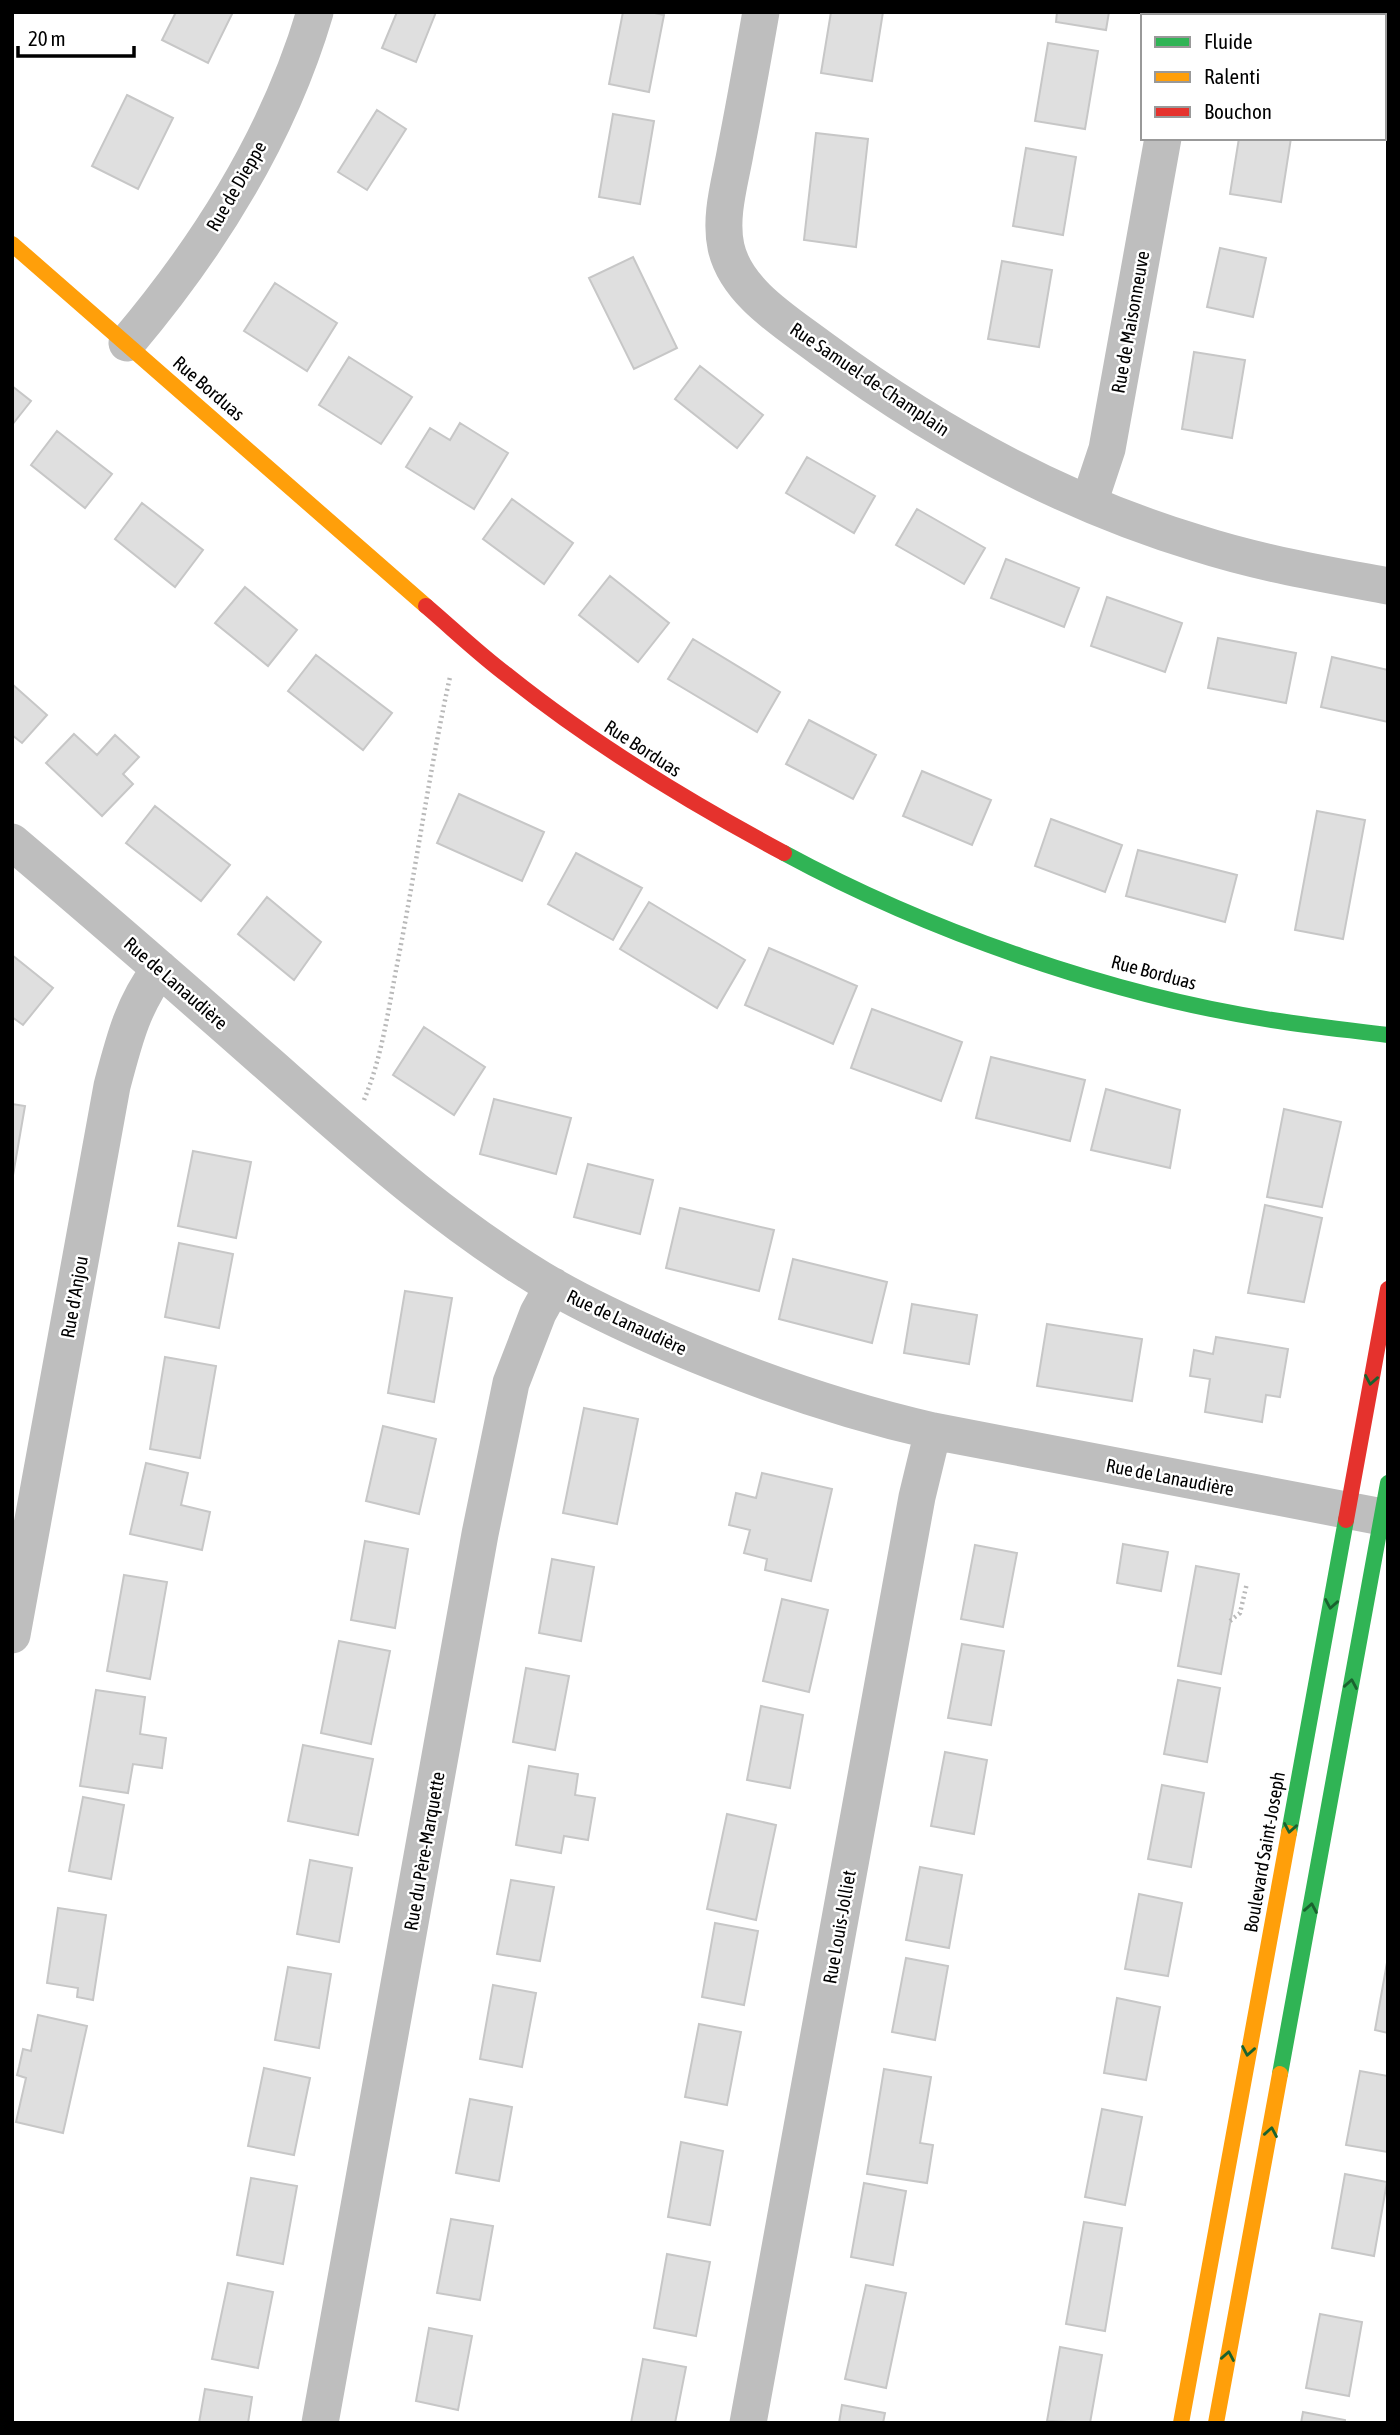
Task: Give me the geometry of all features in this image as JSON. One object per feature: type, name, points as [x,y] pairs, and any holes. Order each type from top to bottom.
[{"type":"street","name":"Rue de Dieppe","points":[[127,343],[168,295],[242,180],[299,62],[315,12]]},
{"type":"street","name":"Rue Samuel-de-Champlain","points":[[761,12],[726,208],[726,247],[733,266],[759,299],[795,329],[882,392],[974,448],[1089,503],[1150,528],[1242,556],[1388,586]]},
{"type":"street","name":"Rue de Maisonneuve","points":[[1089,503],[1107,449],[1163,140]]},
{"type":"street","name":"Rue Borduas","points":[[12,244],[506,676],[602,747],[715,817],[873,896],[965,934],[1052,965],[1150,993],[1239,1014],[1334,1030],[1388,1035]]},
{"type":"street","name":"Rue de Lanaudière","points":[[12,842],[404,1182],[449,1217],[553,1286],[626,1324],[739,1373],[858,1413],[933,1431],[1373,1504]]},
{"type":"street","name":"Rue d'Anjou","points":[[12,1635],[112,1086],[136,1007],[160,969]]},
{"type":"street","name":"Rue du Père-Marquette","points":[[320,2423],[505,1410],[525,1342],[553,1286]]},
{"type":"street","name":"Boulevard Saint-Joseph","points":[[1216,2423],[1373,1504],[1388,1289]]},
{"type":"street","name":"Rue Louis-Jolliet","points":[[748,2423],[916,1497],[933,1431]]},
{"type":"street","name":"Boulevard Saint-Joseph","points":[[1181,2423],[1373,1504]]},
{"type":"path","points":[[359,1109],[377,1067],[436,739],[452,666]]},
{"type":"path","points":[[1230,1621],[1240,1613],[1247,1583]]},
{"type":"building","points":[[176,12],[233,12],[208,63],[162,40]]},
{"type":"building","points":[[397,12],[436,12],[416,62],[382,48]]},
{"type":"building","points":[[623,12],[664,15],[649,92],[609,84]]},
{"type":"building","points":[[831,12],[883,12],[872,81],[821,73]]},
{"type":"building","points":[[1057,12],[1109,12],[1106,30],[1056,22]]},
{"type":"building","points":[[1265,12],[1311,12],[1310,14]]},
{"type":"building","points":[[1048,43],[1098,51],[1085,129],[1035,121]]},
{"type":"building","points":[[127,95],[173,118],[138,189],[92,166]]},
{"type":"building","points":[[377,110],[406,129],[367,190],[338,172]]},
{"type":"building","points":[[613,114],[654,121],[640,204],[599,197]]},
{"type":"building","points":[[816,133],[868,139],[856,247],[804,240]]},
{"type":"building","points":[[1239,140],[1291,140],[1281,202],[1230,194]]},
{"type":"building","points":[[1026,148],[1076,157],[1063,235],[1013,226]]},
{"type":"building","points":[[1220,248],[1266,258],[1253,317],[1207,307]]},
{"type":"building","points":[[633,257],[677,348],[634,369],[589,278]]},
{"type":"building","points":[[1002,261],[1052,270],[1039,347],[988,339]]},
{"type":"building","points":[[275,283],[337,323],[307,371],[244,331]]},
{"type":"building","points":[[1194,352],[1245,360],[1232,438],[1182,429]]},
{"type":"building","points":[[349,357],[412,397],[381,444],[319,405]]},
{"type":"building","points":[[700,366],[763,415],[737,448],[675,399]]},
{"type":"building","points":[[12,386],[31,401],[12,425]]},
{"type":"building","points":[[460,423],[508,453],[474,509],[406,467],[430,428],[450,440]]},
{"type":"building","points":[[57,431],[112,474],[85,508],[31,465]]},
{"type":"building","points":[[807,457],[875,496],[854,533],[786,493]]},
{"type":"building","points":[[512,499],[573,543],[544,584],[483,539]]},
{"type":"building","points":[[142,503],[203,550],[175,587],[115,539]]},
{"type":"building","points":[[917,509],[985,548],[964,584],[896,545]]},
{"type":"building","points":[[1006,559],[1079,588],[1064,627],[991,598]]},
{"type":"building","points":[[610,576],[669,623],[638,662],[579,615]]},
{"type":"building","points":[[245,587],[297,630],[268,666],[215,623]]},
{"type":"building","points":[[1107,597],[1182,623],[1165,672],[1091,646]]},
{"type":"building","points":[[1218,638],[1296,653],[1286,703],[1208,688]]},
{"type":"building","points":[[693,639],[780,692],[757,732],[668,679]]},
{"type":"building","points":[[316,655],[392,713],[363,750],[288,691]]},
{"type":"building","points":[[1332,657],[1388,670],[1388,722],[1321,707]]},
{"type":"building","points":[[12,684],[47,715],[22,743],[12,735]]},
{"type":"building","points":[[809,720],[876,755],[853,799],[786,764]]},
{"type":"building","points":[[74,734],[97,755],[115,735],[139,757],[123,774],[133,784],[102,816],[46,763]]},
{"type":"building","points":[[922,771],[991,800],[972,845],[903,816]]},
{"type":"building","points":[[459,794],[544,832],[522,881],[437,843]]},
{"type":"building","points":[[155,806],[230,865],[201,901],[126,843]]},
{"type":"building","points":[[1317,811],[1365,820],[1343,939],[1295,930]]},
{"type":"building","points":[[1051,819],[1122,845],[1105,892],[1035,866]]},
{"type":"building","points":[[1138,850],[1237,875],[1225,922],[1126,896]]},
{"type":"building","points":[[576,853],[642,888],[613,940],[548,904]]},
{"type":"building","points":[[267,897],[321,942],[294,980],[238,934]]},
{"type":"building","points":[[649,902],[745,960],[717,1008],[620,949]]},
{"type":"building","points":[[769,948],[857,986],[833,1044],[745,1005]]},
{"type":"building","points":[[12,955],[53,988],[23,1025],[12,1017]]},
{"type":"building","points":[[872,1009],[962,1042],[941,1101],[851,1068]]},
{"type":"building","points":[[424,1027],[485,1067],[454,1115],[393,1075]]},
{"type":"building","points":[[991,1057],[1085,1080],[1070,1141],[976,1118]]},
{"type":"building","points":[[1106,1089],[1180,1110],[1170,1168],[1091,1150]]},
{"type":"building","points":[[494,1099],[571,1118],[556,1174],[480,1154]]},
{"type":"building","points":[[12,1104],[25,1106],[12,1181]]},
{"type":"building","points":[[1284,1109],[1341,1122],[1322,1207],[1267,1197]]},
{"type":"building","points":[[193,1151],[251,1162],[236,1238],[178,1226]]},
{"type":"building","points":[[588,1164],[653,1180],[640,1234],[574,1217]]},
{"type":"building","points":[[1265,1205],[1322,1218],[1304,1302],[1248,1293]]},
{"type":"building","points":[[680,1208],[774,1230],[759,1291],[666,1268]]},
{"type":"building","points":[[179,1243],[233,1254],[219,1328],[165,1317]]},
{"type":"building","points":[[793,1259],[887,1282],[872,1343],[779,1319]]},
{"type":"building","points":[[405,1291],[452,1298],[434,1402],[388,1393]]},
{"type":"building","points":[[912,1304],[977,1315],[969,1364],[904,1353]]},
{"type":"building","points":[[1047,1324],[1142,1339],[1132,1401],[1037,1386]]},
{"type":"building","points":[[1216,1337],[1288,1349],[1280,1397],[1266,1395],[1262,1422],[1205,1412],[1210,1379],[1190,1376],[1194,1350],[1213,1354]]},
{"type":"building","points":[[165,1357],[216,1366],[200,1458],[150,1449]]},
{"type":"building","points":[[584,1408],[638,1419],[617,1524],[563,1513]]},
{"type":"building","points":[[383,1426],[436,1439],[419,1514],[366,1501]]},
{"type":"building","points":[[146,1463],[188,1473],[181,1505],[210,1512],[202,1550],[130,1534]]},
{"type":"building","points":[[762,1473],[832,1489],[811,1581],[765,1570],[767,1559],[744,1553],[750,1530],[729,1525],[736,1493],[756,1498]]},
{"type":"building","points":[[365,1541],[408,1549],[395,1628],[351,1620]]},
{"type":"building","points":[[1123,1544],[1168,1552],[1161,1591],[1117,1583]]},
{"type":"building","points":[[975,1545],[1017,1553],[1003,1627],[961,1619]]},
{"type":"building","points":[[552,1559],[594,1567],[581,1641],[539,1633]]},
{"type":"building","points":[[1196,1566],[1239,1574],[1221,1674],[1178,1666]]},
{"type":"building","points":[[124,1575],[167,1582],[150,1679],[107,1671]]},
{"type":"building","points":[[782,1599],[828,1610],[809,1692],[763,1681]]},
{"type":"building","points":[[339,1641],[390,1651],[371,1744],[321,1733]]},
{"type":"building","points":[[962,1644],[1004,1651],[991,1725],[948,1718]]},
{"type":"building","points":[[526,1668],[569,1676],[555,1750],[513,1742]]},
{"type":"building","points":[[1178,1680],[1220,1688],[1207,1762],[1164,1754]]},
{"type":"building","points":[[96,1690],[145,1697],[140,1734],[166,1738],[162,1768],[133,1764],[128,1793],[80,1786]]},
{"type":"building","points":[[761,1706],[803,1715],[790,1788],[747,1780]]},
{"type":"building","points":[[303,1745],[373,1759],[358,1835],[288,1821]]},
{"type":"building","points":[[945,1752],[987,1760],[974,1834],[931,1826]]},
{"type":"building","points":[[529,1766],[578,1774],[575,1795],[595,1798],[588,1840],[564,1836],[561,1853],[516,1845]]},
{"type":"building","points":[[1162,1785],[1204,1793],[1191,1867],[1148,1859]]},
{"type":"building","points":[[83,1797],[124,1805],[111,1879],[69,1871]]},
{"type":"building","points":[[727,1814],[776,1825],[756,1920],[707,1909]]},
{"type":"building","points":[[310,1860],[352,1868],[339,1942],[297,1934]]},
{"type":"building","points":[[920,1867],[962,1875],[949,1948],[906,1940]]},
{"type":"building","points":[[511,1880],[554,1887],[540,1961],[497,1954]]},
{"type":"building","points":[[1139,1894],[1182,1903],[1168,1976],[1125,1969]]},
{"type":"building","points":[[58,1908],[106,1915],[93,2000],[77,1997],[78,1988],[47,1983]]},
{"type":"building","points":[[715,1923],[758,1931],[744,2005],[702,1997]]},
{"type":"building","points":[[1388,1957],[1388,2033],[1375,2030]]},
{"type":"building","points":[[906,1958],[948,1966],[935,2040],[892,2032]]},
{"type":"building","points":[[288,1967],[331,1974],[319,2048],[275,2040]]},
{"type":"building","points":[[493,1985],[536,1993],[522,2067],[480,2059]]},
{"type":"building","points":[[1117,1998],[1160,2007],[1146,2080],[1104,2073]]},
{"type":"building","points":[[38,2015],[87,2026],[63,2133],[16,2122],[26,2078],[17,2075],[23,2049],[31,2051]]},
{"type":"building","points":[[699,2024],[741,2032],[727,2105],[685,2097]]},
{"type":"building","points":[[264,2068],[310,2078],[294,2155],[248,2146]]},
{"type":"building","points":[[884,2069],[931,2077],[920,2143],[933,2145],[927,2183],[867,2174]]},
{"type":"building","points":[[1360,2071],[1388,2076],[1388,2152],[1346,2145]]},
{"type":"building","points":[[470,2099],[512,2107],[499,2181],[456,2173]]},
{"type":"building","points":[[1102,2109],[1142,2117],[1125,2205],[1085,2197]]},
{"type":"building","points":[[681,2142],[723,2151],[710,2225],[668,2217]]},
{"type":"building","points":[[1345,2174],[1387,2182],[1374,2256],[1332,2248]]},
{"type":"building","points":[[251,2178],[297,2186],[283,2264],[237,2255]]},
{"type":"building","points":[[864,2183],[906,2191],[893,2265],[851,2257]]},
{"type":"building","points":[[451,2219],[493,2226],[480,2300],[437,2293]]},
{"type":"building","points":[[1084,2222],[1122,2228],[1105,2331],[1066,2324]]},
{"type":"building","points":[[667,2254],[710,2262],[696,2336],[654,2328]]},
{"type":"building","points":[[228,2283],[273,2292],[258,2368],[212,2359]]},
{"type":"building","points":[[866,2285],[906,2293],[886,2388],[845,2379]]},
{"type":"building","points":[[1320,2314],[1362,2322],[1349,2396],[1306,2388]]},
{"type":"building","points":[[429,2328],[472,2336],[458,2410],[416,2401]]},
{"type":"building","points":[[1060,2347],[1102,2355],[1090,2423],[1047,2421]]},
{"type":"building","points":[[643,2359],[686,2367],[675,2423],[631,2423]]},
{"type":"building","points":[[205,2389],[252,2397],[248,2423],[199,2423]]},
{"type":"building","points":[[842,2405],[885,2413],[883,2423],[839,2423]]},
{"type":"building","points":[[1303,2412],[1345,2420],[1345,2423],[1301,2423]]},
{"type":"traffic: fast","points":[[784,853],[840,882],[959,934],[1084,977],[1210,1009],[1388,1035]]},
{"type":"traffic: fast","points":[[1280,2074],[1388,1483]]},
{"type":"traffic: fast","points":[[1289,1833],[1346,1520]]},
{"type":"traffic: slow","points":[[12,244],[426,606]]},
{"type":"traffic: slow","points":[[1181,2423],[1289,1833]]},
{"type":"traffic: slow","points":[[1216,2423],[1280,2074]]},
{"type":"traffic: jam","points":[[426,606],[497,667],[573,725],[676,792],[784,853]]},
{"type":"traffic: jam","points":[[1346,1520],[1388,1289]]}]
